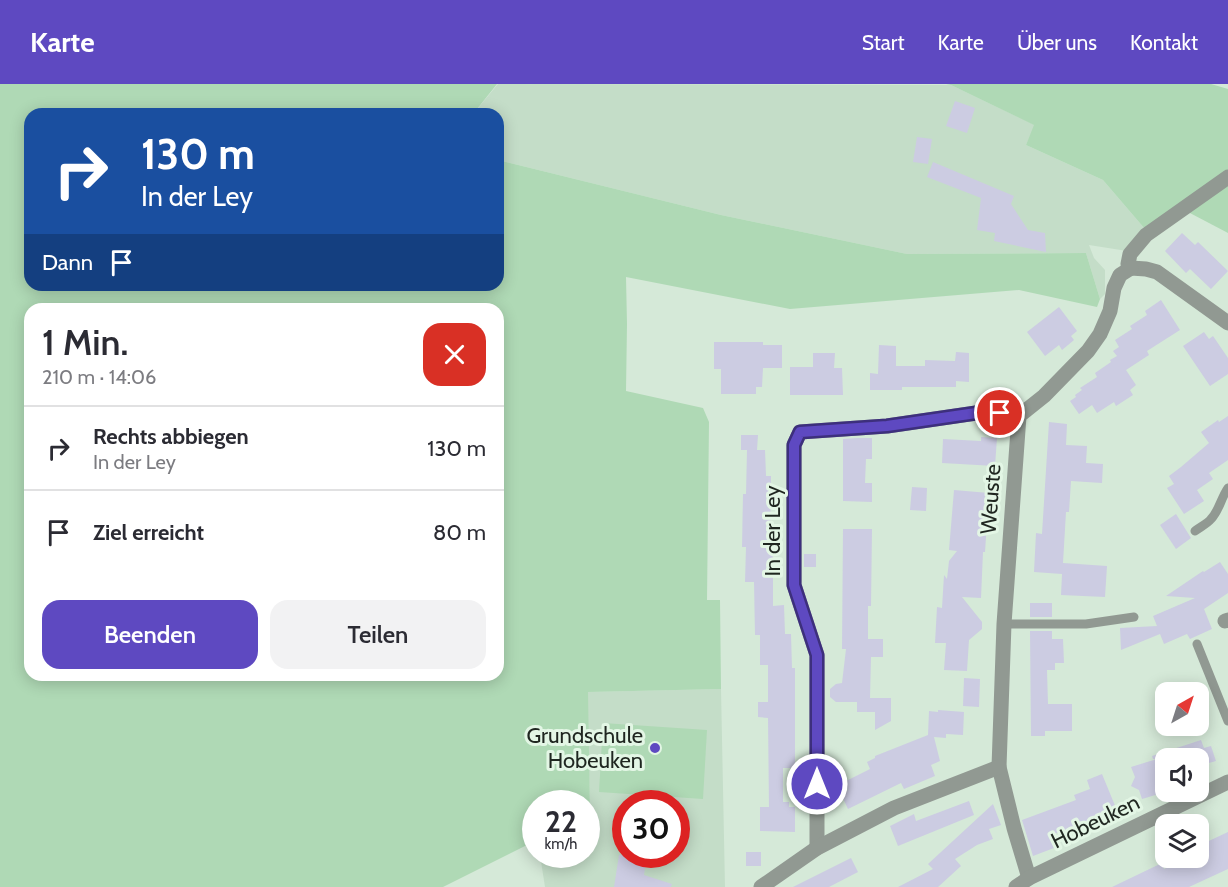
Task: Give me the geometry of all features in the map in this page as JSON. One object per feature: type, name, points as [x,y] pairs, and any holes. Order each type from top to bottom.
[{"type":"street","points":[[1131,268],[1128,264],[1130,254],[1146,235],[1228,177]]},
{"type":"street","points":[[1019,416],[1044,396],[1088,351],[1100,334],[1120,275],[1131,268],[1146,268],[1157,272],[1228,323]]},
{"type":"street","name":"In der Ley","points":[[817,848],[817,655],[794,585],[794,445],[800,432],[887,426],[983,412],[1019,416]]},
{"type":"street","name":"Weuste","points":[[1019,416],[1004,624],[999,767],[1029,878]]},
{"type":"street","points":[[761,887],[817,848],[894,808],[999,767]]},
{"type":"street","name":"Hobeuken","points":[[1016,887],[1029,878],[1228,782]]},
{"type":"lane","points":[[1195,531],[1216,514],[1222,496],[1228,488]]},
{"type":"lane","points":[[1004,624],[1086,624],[1134,617]]},
{"type":"lane","points":[[1197,644],[1228,721]]},
{"type":"shaded area","points":[[498,84],[951,85],[1035,125],[1026,145],[1103,180],[1145,229],[1127,251],[1089,245],[1094,258],[1105,270],[1105,294],[1100,299],[1086,253],[907,254],[721,215],[504,161],[504,108],[478,108]]},
{"type":"shaded area","name":"Grundschule Hobeuken","points":[[721,689],[725,887],[545,887],[542,868],[600,868],[600,790],[589,790],[587,692]]},
{"type":"green space","points":[[0,84],[497,84],[478,108],[24,108],[24,291],[504,291],[504,161],[721,215],[907,254],[1086,253],[1100,299],[1097,307],[1019,290],[790,309],[626,277],[626,391],[703,408],[709,422],[707,600],[720,600],[721,689],[588,692],[590,790],[522,790],[522,848],[443,887],[0,887]]},
{"type":"green space","points":[[946,84],[1211,84],[1228,89],[1228,172],[1145,229],[1103,180],[1026,145],[1034,125]]},
{"type":"green space","points":[[1228,183],[1228,233],[1188,212]]},
{"type":"green space","points":[[603,723],[707,730],[703,799],[690,798],[690,790],[612,790],[612,793],[600,792]]},
{"type":"building","points":[[955,101],[975,108],[967,133],[946,126]]},
{"type":"building","points":[[917,137],[932,139],[928,164],[913,162]]},
{"type":"building","points":[[933,162],[1014,196],[1011,204],[1028,230],[1045,233],[1046,252],[994,241],[995,233],[977,230],[981,198],[927,177]]},
{"type":"building","points":[[1182,233],[1195,245],[1198,242],[1228,271],[1211,289],[1190,269],[1186,273],[1165,251]]},
{"type":"building","points":[[1161,300],[1180,330],[1147,351],[1149,355],[1126,370],[1136,385],[1130,390],[1133,395],[1116,406],[1114,402],[1097,413],[1092,405],[1079,414],[1070,401],[1082,390],[1080,388],[1097,377],[1095,373],[1117,356],[1113,351],[1119,347],[1115,340],[1132,329],[1130,326],[1147,315],[1145,311]]},
{"type":"building","points":[[1059,307],[1077,331],[1071,336],[1074,340],[1062,350],[1059,345],[1045,356],[1027,332]]},
{"type":"building","points":[[1204,332],[1209,339],[1213,336],[1228,358],[1228,374],[1210,386],[1183,346]]},
{"type":"building","points":[[714,342],[763,342],[763,345],[782,345],[782,368],[763,368],[762,387],[756,387],[756,394],[721,394],[721,369],[714,369]]},
{"type":"building","points":[[879,345],[896,346],[896,366],[925,366],[925,360],[955,361],[956,352],[969,353],[969,382],[956,381],[956,387],[902,387],[902,390],[870,390],[870,373],[878,374]]},
{"type":"building","points":[[813,353],[835,353],[834,368],[842,368],[843,395],[790,395],[790,367],[813,367]]},
{"type":"building","points":[[1228,416],[1228,460],[1209,473],[1213,479],[1197,490],[1204,501],[1184,514],[1167,488],[1174,484],[1169,476],[1209,443],[1201,432]]},
{"type":"building","points":[[1049,422],[1067,424],[1066,445],[1087,446],[1086,463],[1103,464],[1102,483],[1071,481],[1069,512],[1066,512],[1063,563],[1107,566],[1105,597],[1061,595],[1062,574],[1034,572],[1036,533],[1042,534]]},
{"type":"building","points":[[741,435],[758,435],[757,450],[765,450],[766,476],[771,476],[770,547],[773,547],[773,606],[784,605],[785,634],[791,634],[792,668],[795,668],[795,768],[783,768],[783,802],[789,802],[789,807],[795,807],[795,832],[760,831],[760,807],[769,807],[768,718],[758,717],[758,702],[768,702],[768,665],[760,665],[760,635],[755,635],[754,582],[745,582],[746,547],[742,547],[747,450],[741,450]]},
{"type":"building","points":[[981,437],[997,438],[995,466],[942,463],[943,439],[981,441]]},
{"type":"building","points":[[872,438],[872,459],[866,459],[865,483],[872,483],[872,502],[843,501],[843,439]]},
{"type":"building","points":[[912,487],[927,488],[926,511],[910,510]]},
{"type":"building","points":[[954,490],[989,493],[981,598],[962,597],[982,622],[982,629],[969,640],[967,671],[944,670],[946,643],[935,643],[937,607],[942,608],[944,575],[947,579],[949,561],[957,551],[949,550]]},
{"type":"building","points":[[1176,514],[1191,538],[1176,549],[1160,525]]},
{"type":"building","points":[[843,529],[872,529],[868,639],[883,639],[883,657],[871,657],[870,698],[891,698],[891,721],[875,730],[875,712],[857,712],[857,702],[836,702],[830,697],[830,689],[842,683],[846,649],[842,649]]},
{"type":"building","points":[[804,554],[816,554],[816,567],[804,567]]},
{"type":"building","points":[[1220,562],[1228,574],[1228,593],[1204,609],[1212,629],[1190,639],[1187,634],[1164,644],[1160,634],[1121,650],[1120,628],[1157,626],[1153,616],[1195,598],[1166,596]]},
{"type":"building","points":[[1030,603],[1052,603],[1052,617],[1030,617]]},
{"type":"building","points":[[1030,631],[1052,631],[1052,639],[1063,639],[1064,663],[1055,663],[1055,670],[1047,670],[1048,704],[1072,704],[1072,731],[1045,731],[1045,736],[1031,736]]},
{"type":"building","points":[[964,678],[980,679],[979,707],[963,706]]},
{"type":"building","points":[[938,710],[964,712],[963,735],[946,734],[946,738],[934,737],[940,761],[931,765],[935,776],[904,789],[901,783],[848,809],[841,794],[848,790],[844,782],[870,769],[867,762],[875,756],[928,735],[929,711],[938,712]]},
{"type":"building","points":[[1201,740],[1204,748],[1176,748]]},
{"type":"building","points":[[1211,746],[1216,761],[1209,763],[1209,748],[1204,748]]},
{"type":"building","points":[[1155,760],[1155,795],[1142,799],[1139,790],[1131,786],[1135,777],[1131,767]]},
{"type":"building","points":[[1102,774],[1116,808],[1049,836],[1054,848],[1033,856],[1022,820],[1076,800],[1074,795],[1090,789],[1087,780]]},
{"type":"building","points":[[969,801],[974,815],[898,846],[890,826],[914,814],[916,821]]},
{"type":"building","points":[[993,804],[1001,825],[989,829],[993,839],[977,845],[955,859],[961,866],[938,887],[898,887],[933,869],[928,864]]},
{"type":"building","points":[[1228,832],[1228,869],[1189,887],[1112,887],[1155,866],[1164,869],[1209,868],[1209,841]]},
{"type":"building","points":[[746,852],[761,852],[761,866],[746,866]]},
{"type":"building","points":[[851,858],[858,872],[829,887],[793,887]]},
{"type":"building","points":[[617,868],[645,868],[644,875],[672,884],[671,887],[614,887]]},
{"type":"place","name":"Grundschule Hobeuken","points":[[655,748]]},
{"type":"route","points":[[817,784],[817,655],[794,585],[794,445],[800,432],[887,426],[983,412],[1000,413]]}]
